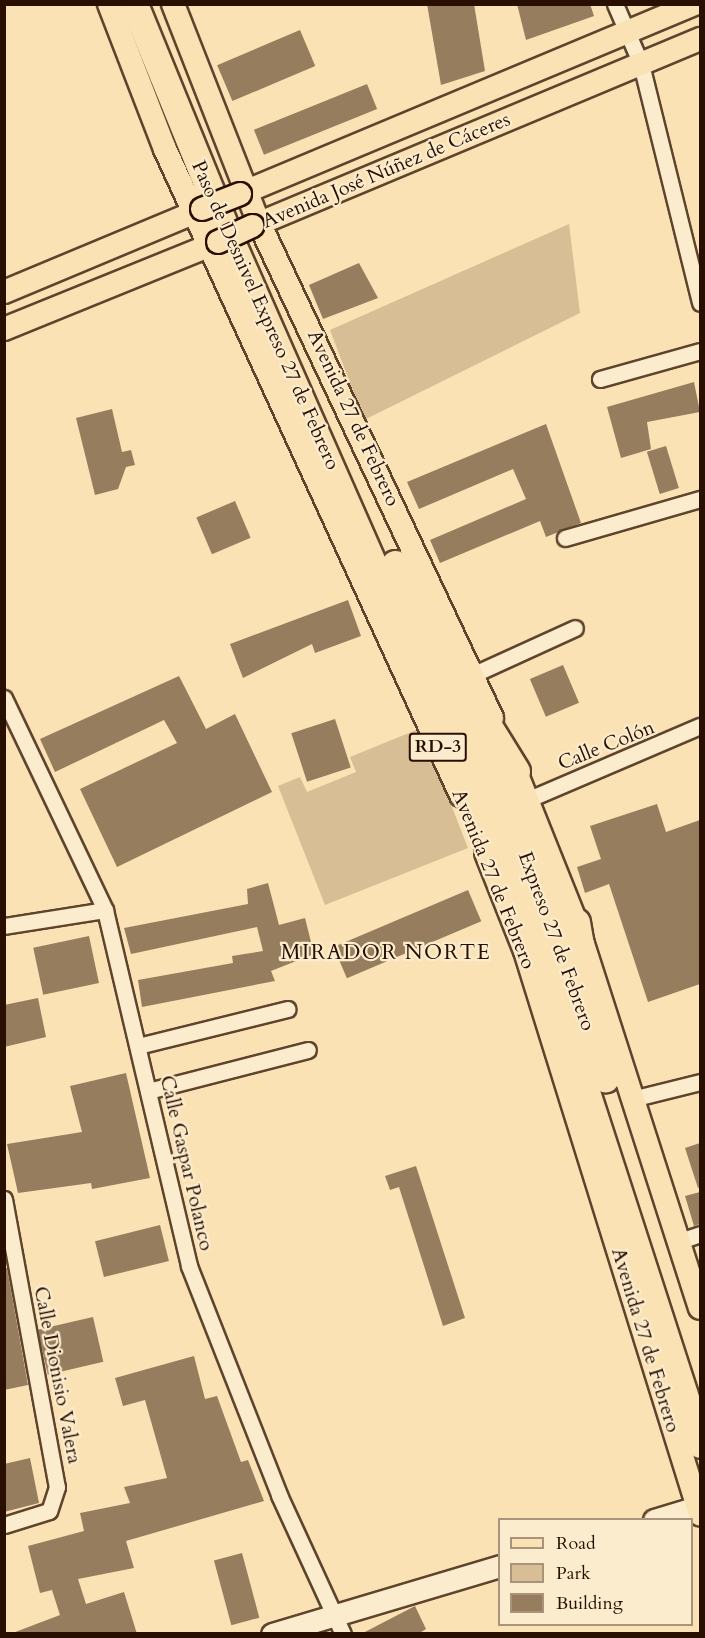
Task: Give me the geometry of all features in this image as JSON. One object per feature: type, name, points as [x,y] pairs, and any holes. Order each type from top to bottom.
[{"type":"highway","name":"Paso de Desnivel Expreso 27 de Febrero","points":[[134,4],[232,244],[410,619]]},
{"type":"highway","name":"Paso de Desnivel Expreso 27 de Febrero","points":[[153,4],[234,207],[410,619]]},
{"type":"highway","points":[[410,619],[516,771]]},
{"type":"highway","points":[[410,619],[469,813]]},
{"type":"highway","name":"Expreso 27 de Febrero","points":[[410,619],[533,928],[596,1079],[659,1281]]},
{"type":"highway","points":[[576,922],[596,1079]]},
{"type":"highway","points":[[525,951],[596,1079]]},
{"type":"highway","name":"RD-3","points":[[659,1281],[700,1388]]},
{"type":"highway","name":"RD-3","points":[[659,1281],[700,1444]]},
{"type":"main road","name":"Avenida 27 de Febrero","points":[[109,4],[165,149],[200,211],[469,813],[525,951],[700,1509]]},
{"type":"main road","name":"Avenida 27 de Febrero","points":[[172,4],[256,224],[516,771],[576,922],[636,1098],[690,1237],[700,1308]]},
{"type":"main road","name":"Avenida José Núñez de Cáceres","points":[[4,292],[695,4]]},
{"type":"main road","name":"Avenida José Núñez de Cáceres","points":[[4,329],[214,244],[256,224],[700,39]]},
{"type":"street","points":[[615,4],[625,34],[641,64],[700,303]]},
{"type":"street","points":[[600,379],[700,351]]},
{"type":"street","points":[[565,538],[700,500]]},
{"type":"street","points":[[472,675],[575,628]]},
{"type":"street","name":"Calle Gaspar Polanco","points":[[4,698],[105,910],[189,1266],[272,1478],[339,1624]]},
{"type":"street","name":"Calle Colón","points":[[527,800],[700,726]]},
{"type":"street","points":[[4,926],[105,910]]},
{"type":"street","points":[[138,1046],[288,1009]]},
{"type":"street","points":[[148,1090],[308,1050]]},
{"type":"street","points":[[636,1098],[700,1082]]},
{"type":"street","name":"Calle Dionisio Valera","points":[[4,1199],[57,1487],[49,1510],[4,1525]]},
{"type":"street","points":[[662,1518],[700,1509]]},
{"type":"street","points":[[272,1634],[339,1624],[498,1567]]},
{"type":"green space","points":[[569,224],[580,313],[364,420],[330,330]]},
{"type":"green space","points":[[421,728],[468,848],[325,905],[278,786],[300,777],[307,792],[356,772],[350,757]]},
{"type":"building","points":[[427,4],[474,4],[485,71],[441,85]]},
{"type":"building","points":[[517,4],[590,4],[594,16],[526,40]]},
{"type":"building","points":[[300,30],[315,66],[232,101],[217,65]]},
{"type":"building","points":[[367,84],[377,109],[264,155],[254,130]]},
{"type":"building","points":[[359,263],[378,298],[323,319],[309,285]]},
{"type":"building","points":[[694,382],[700,412],[647,422],[651,449],[621,458],[607,407]]},
{"type":"building","points":[[112,409],[122,452],[131,450],[135,465],[126,467],[118,489],[95,495],[76,418]]},
{"type":"building","points":[[546,424],[581,523],[546,537],[540,521],[440,563],[430,540],[526,499],[513,469],[419,509],[407,482]]},
{"type":"building","points":[[666,446],[679,488],[660,494],[647,452]]},
{"type":"building","points":[[235,501],[251,538],[212,554],[196,517]]},
{"type":"building","points":[[348,600],[361,636],[315,653],[312,644],[243,678],[230,644]]},
{"type":"building","points":[[563,665],[579,703],[546,717],[530,679]]},
{"type":"building","points":[[179,676],[206,729],[235,714],[272,792],[117,867],[80,789],[177,743],[164,720],[55,772],[40,739]]},
{"type":"building","points":[[335,719],[351,768],[307,782],[291,733]]},
{"type":"building","points":[[657,804],[666,832],[700,820],[700,984],[648,1002],[609,884],[585,893],[577,867],[601,859],[590,826]]},
{"type":"building","points":[[268,883],[279,925],[305,918],[314,954],[271,971],[275,981],[142,1007],[138,980],[233,963],[232,956],[263,951],[257,927],[131,954],[124,928],[248,904],[247,889]]},
{"type":"building","points":[[468,890],[481,921],[347,978],[334,947]]},
{"type":"building","points":[[89,936],[99,983],[43,995],[33,948]]},
{"type":"building","points":[[38,998],[46,1037],[4,1047],[4,1005]]},
{"type":"building","points":[[126,1073],[150,1178],[92,1189],[91,1183],[18,1193],[7,1144],[82,1132],[70,1086]]},
{"type":"building","points":[[700,1143],[700,1187],[698,1188],[685,1148]]},
{"type":"building","points":[[416,1166],[465,1318],[443,1326],[399,1187],[390,1190],[385,1176]]},
{"type":"building","points":[[700,1192],[700,1224],[694,1226],[685,1196]]},
{"type":"building","points":[[160,1225],[169,1261],[104,1277],[95,1241]]},
{"type":"building","points":[[7,1268],[28,1385],[4,1390],[4,1269]]},
{"type":"building","points":[[93,1317],[103,1362],[48,1375],[37,1330]]},
{"type":"building","points":[[194,1356],[205,1399],[217,1396],[241,1462],[248,1460],[264,1501],[126,1541],[134,1568],[78,1579],[86,1604],[124,1592],[137,1634],[10,1634],[60,1615],[52,1590],[40,1593],[28,1546],[84,1531],[80,1513],[130,1503],[124,1487],[167,1478],[145,1400],[123,1406],[115,1378]]},
{"type":"building","points":[[30,1458],[39,1503],[4,1512],[4,1464]]},
{"type":"building","points":[[242,1553],[259,1618],[231,1625],[214,1561]]},
{"type":"building","points":[[415,1606],[426,1629],[418,1634],[361,1634]]},
{"type":"district","name":"MIRADOR NORTE","points":[[386,953]]}]
